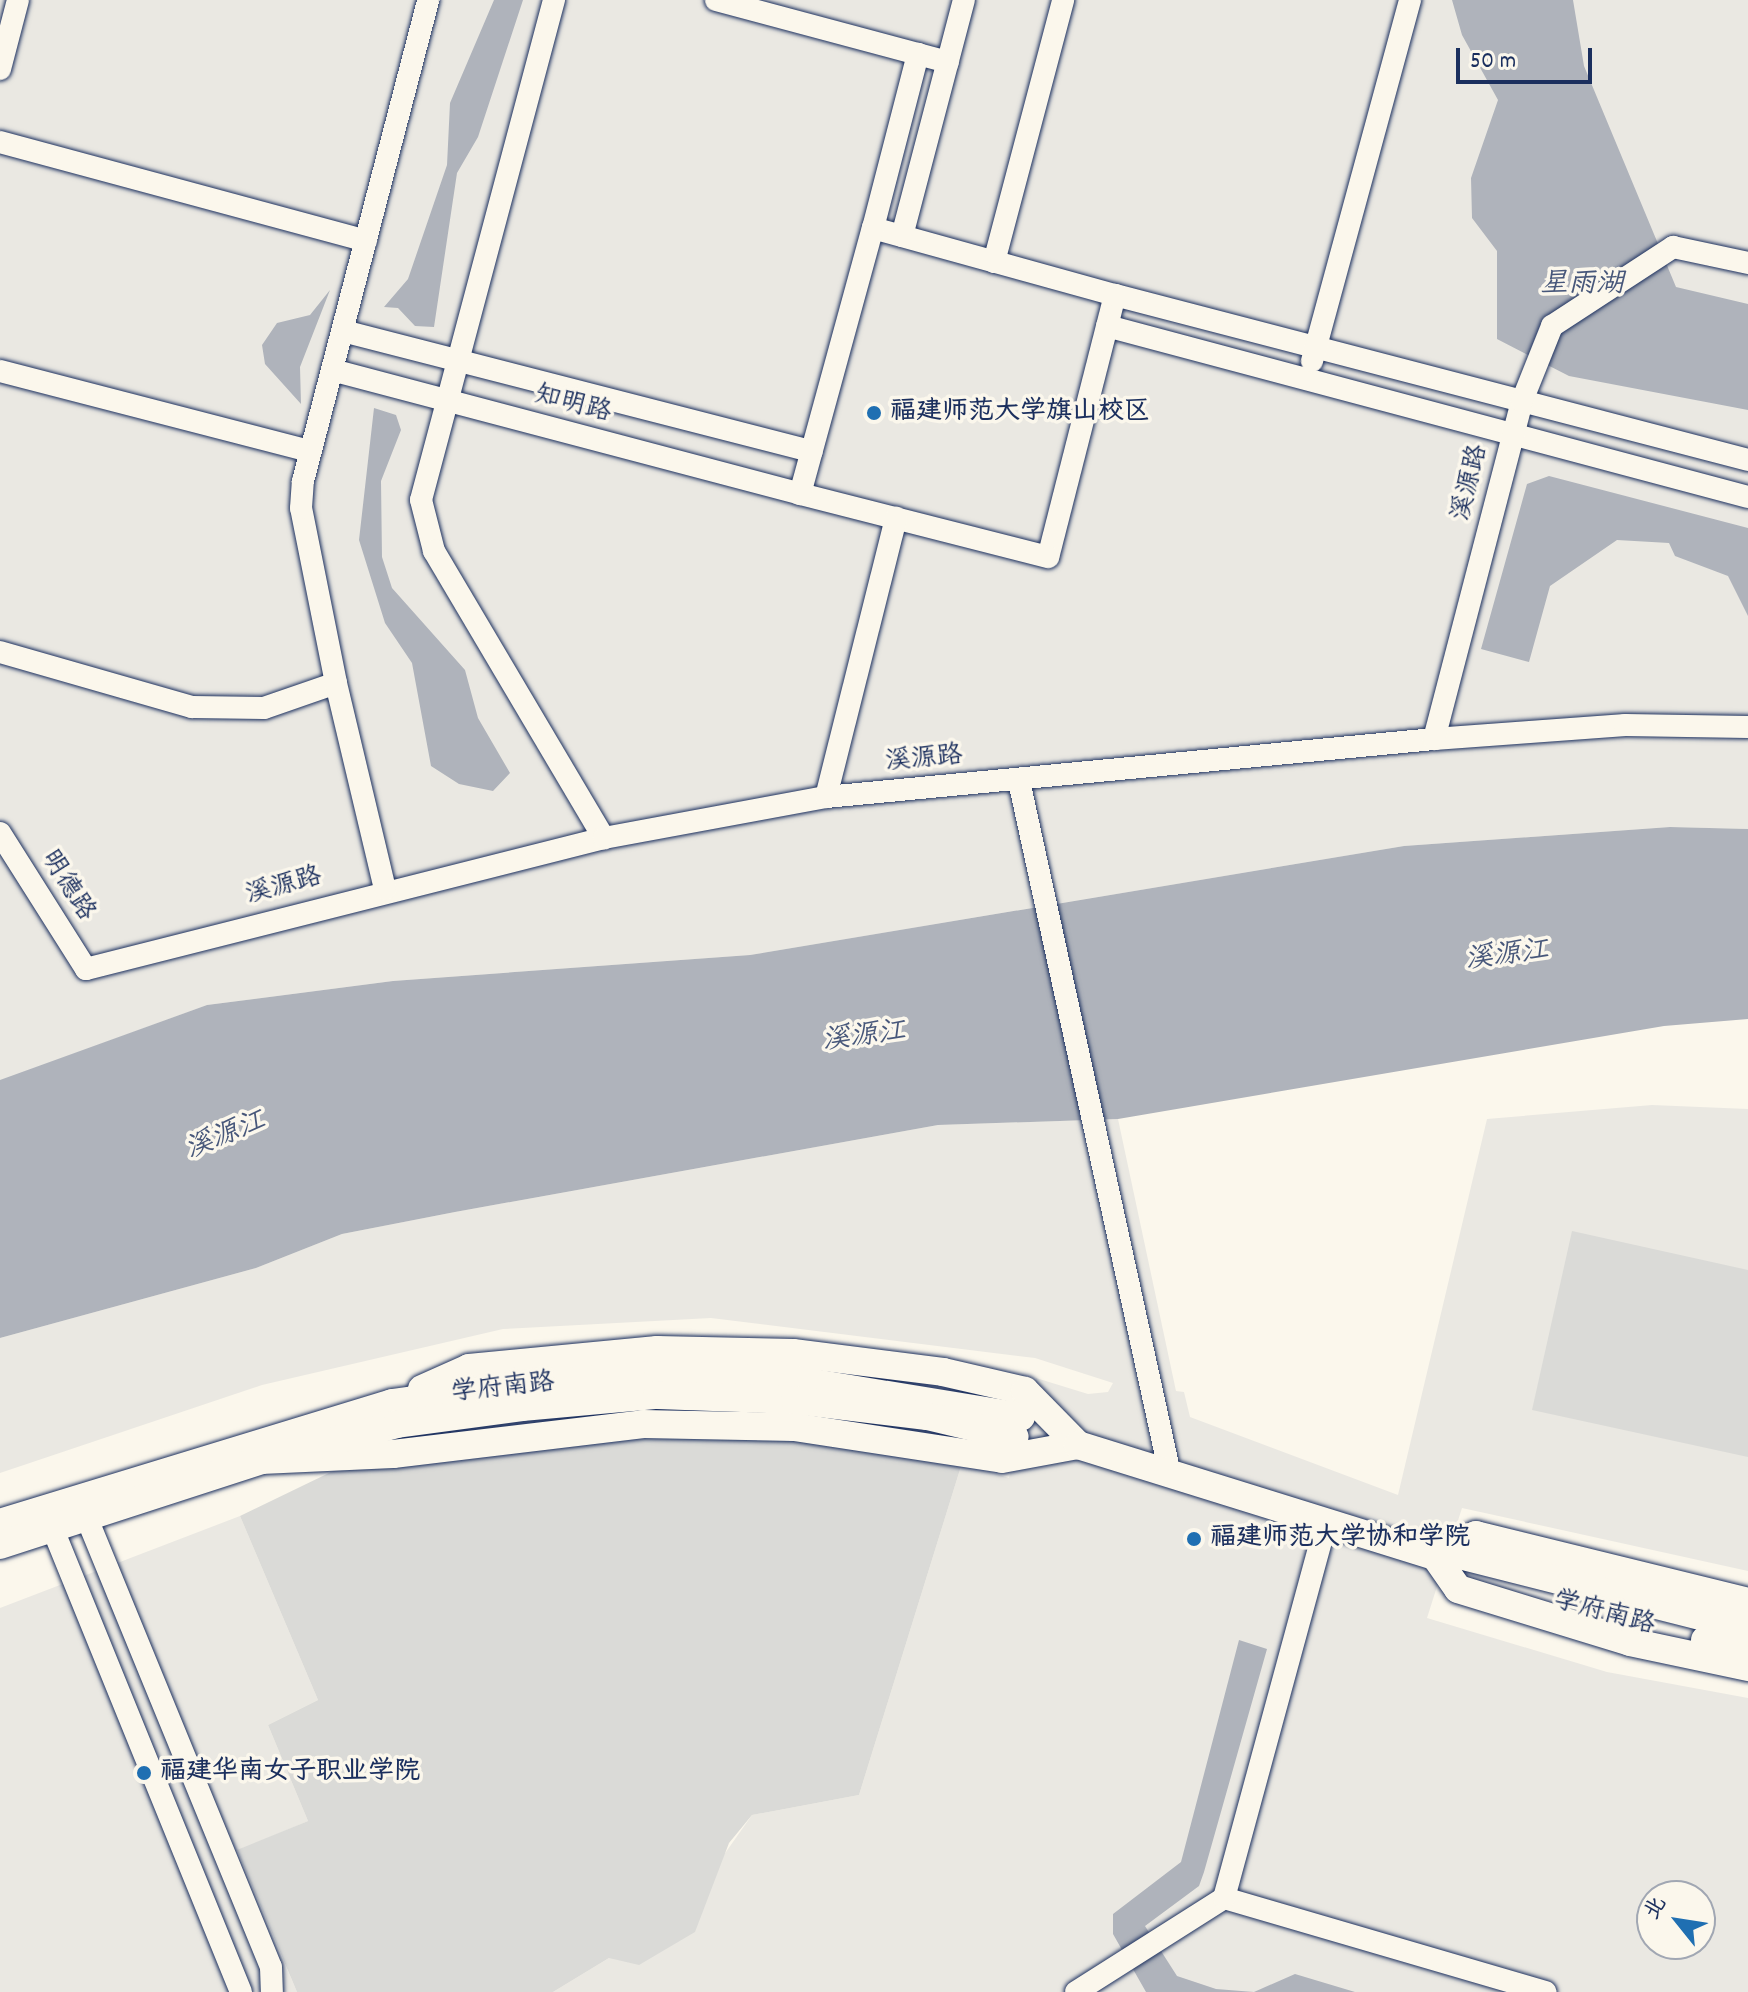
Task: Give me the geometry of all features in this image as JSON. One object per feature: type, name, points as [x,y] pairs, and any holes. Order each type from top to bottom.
[{"type":"main road","points":[[392,1403],[469,1368],[657,1350],[793,1353],[943,1372],[1025,1391],[1078,1445]]},
{"type":"main road","name":"学府南路","points":[[0,1523],[392,1403],[658,1375],[796,1380],[1018,1427],[795,1400],[657,1395],[397,1424],[261,1460],[0,1545]]},
{"type":"main road","points":[[261,1460],[393,1454],[643,1424],[794,1427],[1002,1459],[1078,1445],[1435,1556],[1458,1589],[1630,1642],[1748,1667]]},
{"type":"main road","points":[[1435,1556],[1476,1535],[1748,1602]]},
{"type":"main road","name":"学府南路","points":[[1748,1628],[1464,1566],[1748,1647]]},
{"type":"street","points":[[0,69],[18,0]]},
{"type":"street","points":[[385,889],[336,683],[301,508],[310,451],[428,0]]},
{"type":"street","points":[[554,0],[421,500],[424,525],[604,838]]},
{"type":"street","points":[[716,0],[948,62]]},
{"type":"street","points":[[902,236],[964,0]]},
{"type":"street","points":[[994,262],[1063,0]]},
{"type":"street","points":[[1309,378],[1410,0]]},
{"type":"street","points":[[800,494],[918,54]]},
{"type":"street","points":[[0,142],[366,241]]},
{"type":"street","points":[[873,228],[1115,295],[1748,460]]},
{"type":"street","name":"溪源路","points":[[86,969],[385,889],[604,838],[826,797],[1019,781],[1434,739],[1522,401],[1552,326],[1673,247],[1748,263]]},
{"type":"street","points":[[1115,295],[1107,326],[1748,497]]},
{"type":"street","name":"知明路","points":[[332,370],[1048,557],[1107,326]]},
{"type":"street","name":"知明路","points":[[343,331],[812,451]]},
{"type":"street","points":[[0,371],[310,451]]},
{"type":"street","points":[[826,797],[896,518]]},
{"type":"street","points":[[0,652],[192,707],[264,708],[336,683]]},
{"type":"street","points":[[1434,739],[1625,725],[1748,727]]},
{"type":"street","points":[[1019,781],[1043,877],[1170,1474]]},
{"type":"street","name":"明德路","points":[[0,833],[86,969]]},
{"type":"street","points":[[86,1516],[271,1967],[272,1992]]},
{"type":"street","points":[[1076,1992],[1224,1898],[1326,1523]]},
{"type":"street","points":[[52,1527],[241,1992]]},
{"type":"street","points":[[1224,1898],[1546,1992]]},
{"type":"shaded area","name":"福建师范大学旗山校区","points":[[0,0],[1748,0],[1748,829],[1670,827],[1404,846],[750,955],[393,981],[207,1005],[0,1081]]},
{"type":"shaded area","name":"福建师范大学协和学院","points":[[1652,1105],[1748,1109],[1748,1571],[1462,1508],[1427,1618],[1607,1672],[1748,1698],[1748,1992],[553,1992],[609,1958],[721,1859],[752,1815],[859,1795],[962,1463],[1009,1478],[1036,1378],[1088,1394],[1108,1392],[1113,1383],[1035,1358],[711,1318],[503,1329],[262,1385],[0,1473],[0,1338],[256,1268],[342,1234],[938,1125],[1118,1119],[1176,1391],[1184,1392],[1190,1417],[1398,1495],[1487,1119]]},
{"type":"shaded area","points":[[1572,1231],[1748,1270],[1748,1457],[1532,1410]]},
{"type":"shaded area","points":[[647,1399],[848,1417],[962,1463],[859,1795],[752,1815],[729,1843],[695,1932],[639,1965],[609,1958],[553,1992],[297,1992],[237,1850],[308,1821],[268,1725],[318,1700],[240,1516],[422,1428]]},
{"type":"shaded area","name":"福建华南女子职业学院","points":[[240,1516],[318,1700],[268,1725],[308,1821],[237,1851],[297,1992],[0,1992],[0,1608]]},
{"type":"water","points":[[494,0],[523,0],[478,137],[457,173],[434,327],[415,326],[398,308],[384,307],[408,279],[447,165],[450,103]]},
{"type":"water","name":"星雨湖","points":[[1452,0],[1573,0],[1584,66],[1676,287],[1748,304],[1748,410],[1569,376],[1497,339],[1497,251],[1472,218],[1471,178],[1498,100],[1462,35]]},
{"type":"water","points":[[330,290],[300,367],[301,404],[265,364],[262,345],[277,323],[310,315]]},
{"type":"water","points":[[374,408],[396,415],[401,430],[381,481],[382,557],[392,588],[465,670],[478,718],[510,773],[493,791],[459,784],[431,766],[412,663],[385,623],[359,540]]},
{"type":"water","points":[[1549,476],[1748,528],[1748,616],[1728,576],[1675,556],[1669,543],[1617,540],[1550,586],[1529,662],[1481,649],[1527,484]]},
{"type":"water","name":"溪源江","points":[[1670,827],[1748,829],[1748,1019],[1664,1026],[1118,1119],[938,1125],[455,1212],[342,1234],[256,1268],[0,1338],[0,1080],[207,1005],[393,981],[750,955],[1404,846]]},
{"type":"water","points":[[1239,1640],[1267,1649],[1204,1872],[1199,1886],[1145,1926],[1177,1976],[1216,1989],[1254,1992],[1146,1992],[1113,1934],[1113,1914],[1181,1862]]},
{"type":"water","points":[[1295,1974],[1355,1992],[1254,1992]]},
{"type":"place","name":"福建师范大学旗山校区","points":[[874,413]]},
{"type":"place","name":"福建师范大学协和学院","points":[[1194,1539]]},
{"type":"place","name":"福建华南女子职业学院","points":[[144,1773]]}]
